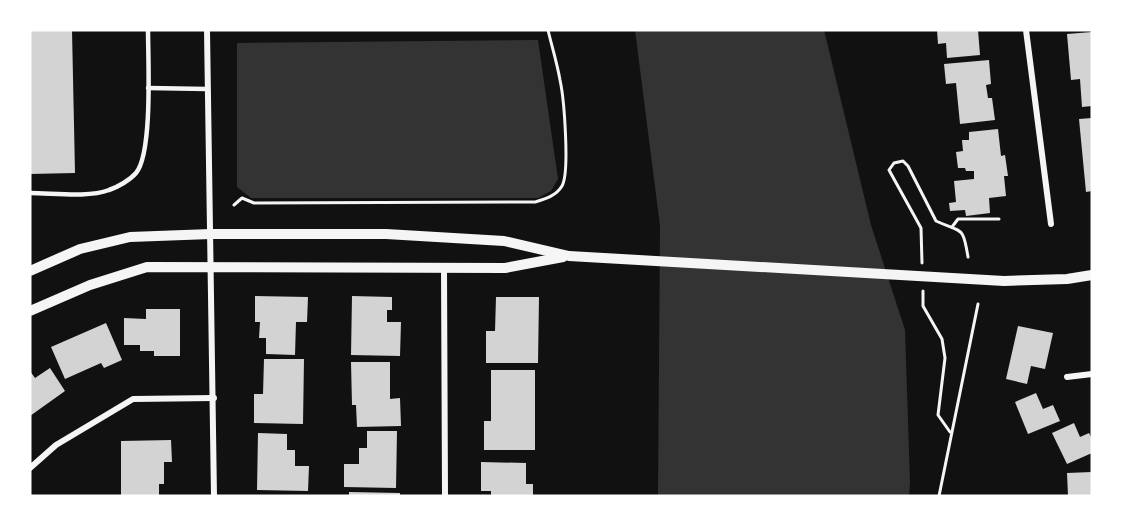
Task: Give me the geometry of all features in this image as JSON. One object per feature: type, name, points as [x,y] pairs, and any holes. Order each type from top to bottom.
[{"type":"street","points":[[207,30],[214,496]]},
{"type":"street","points":[[1026,30],[1052,224]]},
{"type":"street","points":[[30,271],[80,249],[130,237],[211,234],[386,234],[504,241],[569,256],[947,279],[1004,281],[1066,279],[1092,275]]},
{"type":"street","points":[[30,311],[90,285],[147,267],[505,268],[569,256]]},
{"type":"street","points":[[444,268],[445,496]]},
{"type":"street","points":[[1067,377],[1092,374]]},
{"type":"street","points":[[30,468],[56,445],[133,399],[214,398]]},
{"type":"lane","points":[[30,193],[93,193],[108,190],[126,181],[137,172],[143,156],[148,88],[148,30]]},
{"type":"lane","points":[[148,88],[207,89]]},
{"type":"path","points":[[234,205],[242,198],[254,203],[535,202],[556,194],[565,179],[566,143],[561,81],[548,30]]},
{"type":"path","points":[[952,227],[958,219],[999,219]]},
{"type":"path","points":[[939,496],[978,304]]},
{"type":"shaded area","points":[[635,30],[824,30],[871,225],[905,330],[909,496],[658,496],[660,226]]},
{"type":"shaded area","points":[[538,40],[558,179],[551,191],[538,198],[251,198],[237,187],[237,43]]},
{"type":"building","points":[[30,30],[72,30],[75,173],[30,174]]},
{"type":"building","points":[[937,30],[978,30],[980,55],[947,58],[946,43],[938,44]]},
{"type":"building","points":[[1092,32],[1092,106],[1082,107],[1080,79],[1071,80],[1067,34]]},
{"type":"building","points":[[989,60],[991,84],[986,85],[988,98],[992,98],[995,120],[960,124],[956,83],[946,84],[944,64]]},
{"type":"building","points":[[1092,118],[1092,191],[1086,192],[1079,119]]},
{"type":"building","points":[[998,129],[1001,156],[1005,155],[1008,176],[1004,176],[1006,196],[989,198],[990,213],[966,216],[965,210],[950,211],[949,203],[956,202],[954,181],[974,179],[974,171],[958,168],[956,152],[963,151],[962,140],[969,140],[969,132]]},
{"type":"building","points":[[255,296],[308,297],[307,322],[296,322],[295,355],[266,354],[266,338],[259,338],[260,322],[255,322]]},
{"type":"building","points":[[352,296],[392,297],[392,310],[387,310],[387,322],[401,322],[400,356],[351,355]]},
{"type":"building","points":[[496,297],[539,297],[538,363],[486,363],[486,331],[495,331]]},
{"type":"building","points":[[146,309],[180,309],[180,356],[154,356],[154,351],[140,351],[140,345],[124,345],[124,318],[146,319]]},
{"type":"building","points":[[106,323],[122,360],[104,368],[101,363],[65,379],[51,347]]},
{"type":"building","points":[[1018,326],[1053,333],[1045,369],[1031,366],[1027,384],[1006,379]]},
{"type":"building","points":[[264,359],[304,359],[303,424],[254,423],[254,394],[263,394]]},
{"type":"building","points":[[351,362],[390,362],[390,399],[400,398],[401,426],[357,427],[356,405],[352,405]]},
{"type":"building","points":[[50,368],[65,391],[30,416],[30,371],[35,378]]},
{"type":"building","points":[[491,370],[535,370],[535,450],[484,450],[484,421],[491,421]]},
{"type":"building","points":[[1036,393],[1043,409],[1053,405],[1060,421],[1028,434],[1015,402]]},
{"type":"building","points":[[1074,423],[1080,437],[1089,433],[1092,439],[1092,453],[1067,464],[1052,433]]},
{"type":"building","points":[[367,431],[397,431],[396,488],[344,487],[344,464],[359,464],[359,448],[367,448]]},
{"type":"building","points":[[258,433],[287,434],[287,450],[295,450],[295,466],[309,466],[308,491],[257,490]]},
{"type":"building","points":[[171,440],[172,462],[164,462],[164,484],[159,484],[159,496],[121,496],[121,441]]},
{"type":"building","points":[[481,462],[526,463],[526,484],[533,484],[533,496],[491,496],[491,491],[481,491]]},
{"type":"building","points":[[1092,472],[1092,496],[1068,496],[1067,473]]},
{"type":"building","points":[[349,492],[400,493],[400,496],[349,496]]}]
